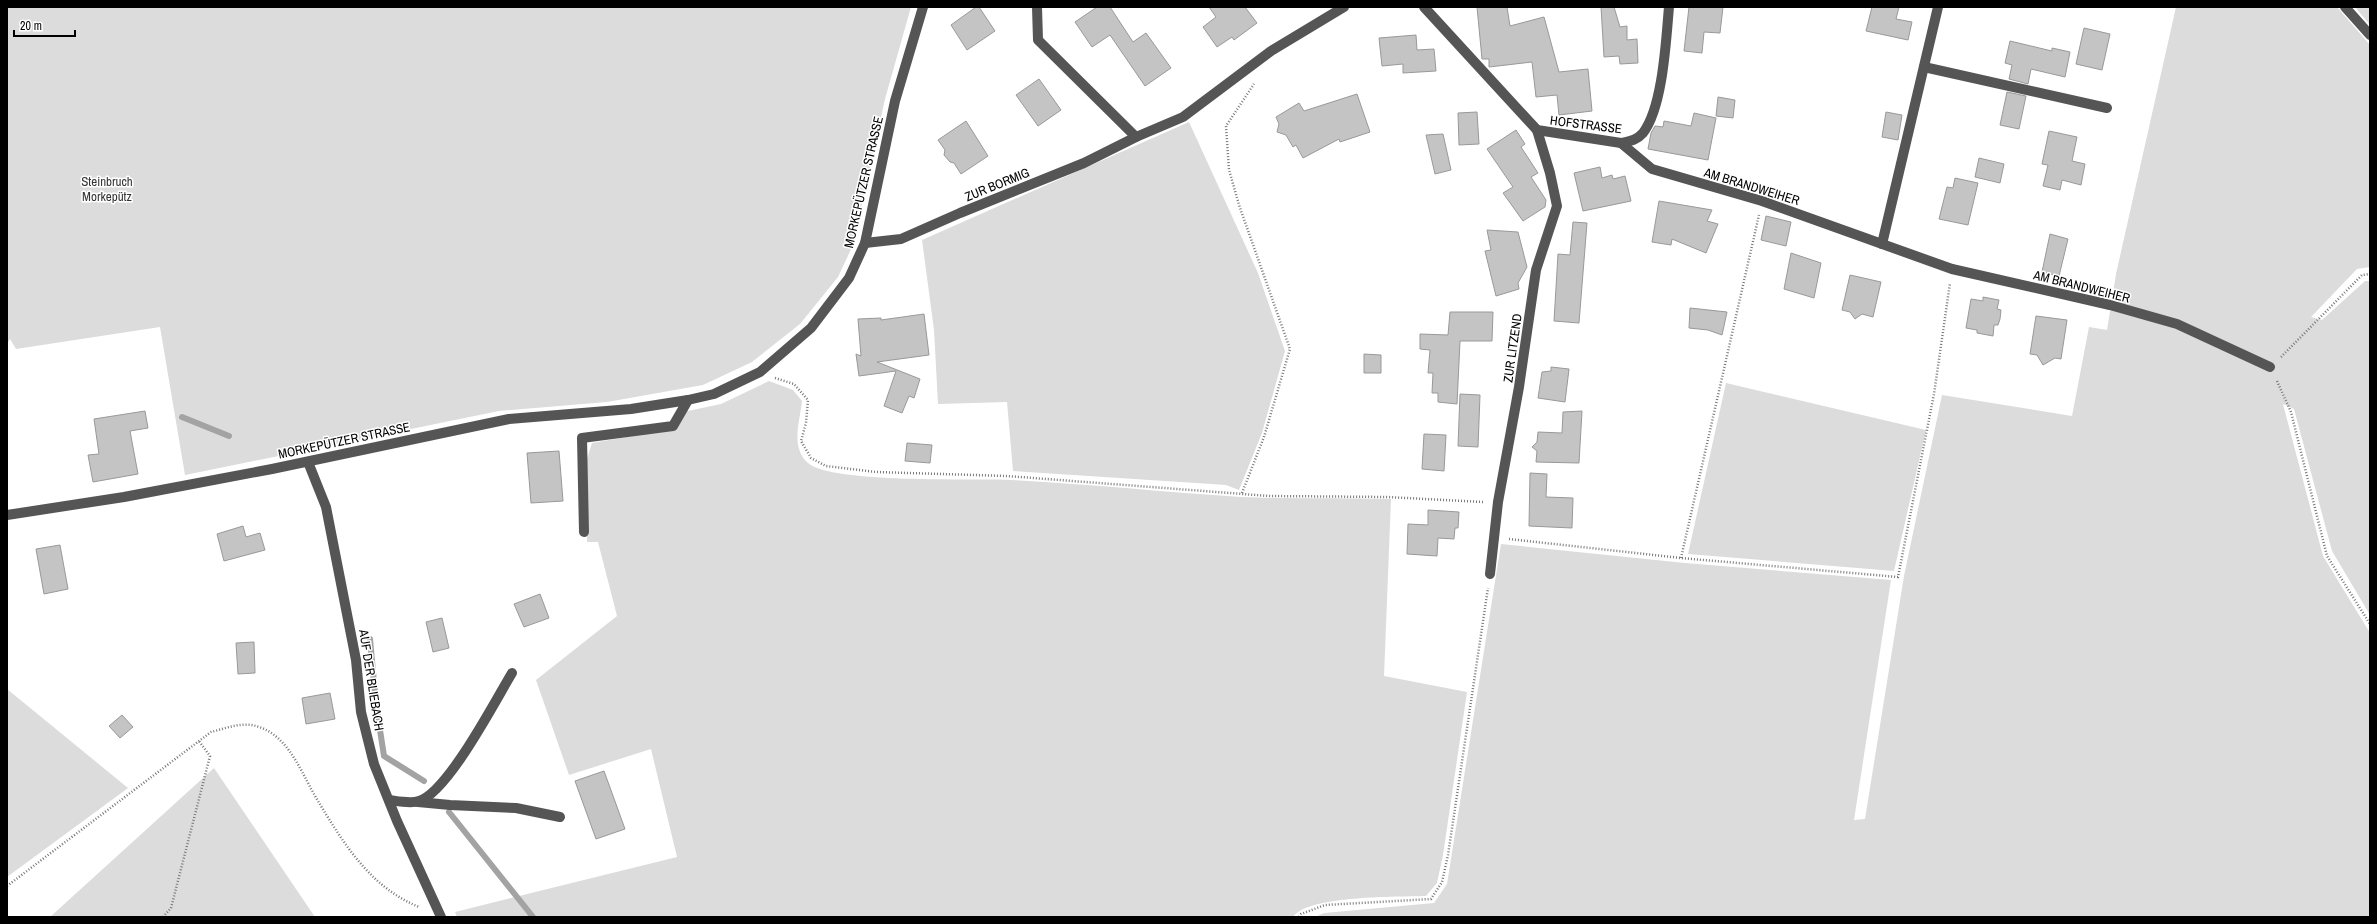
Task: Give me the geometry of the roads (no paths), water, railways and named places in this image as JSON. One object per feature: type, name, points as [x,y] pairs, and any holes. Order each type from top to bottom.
[{"type":"street","name":"MORKEPÜTZER STRASSE","points":[[7,515],[124,497],[308,462],[509,419],[631,409],[688,400],[714,394],[760,372],[811,328],[849,278],[865,243],[894,101],[923,7]]},
{"type":"street","points":[[1037,7],[1038,40],[1136,137]]},
{"type":"street","name":"ZUR BORMIG","points":[[865,243],[901,239],[960,213],[1084,163],[1136,137],[1183,117],[1271,51],[1344,7]]},
{"type":"street","name":"HOFSTRASSE","points":[[1424,7],[1537,130],[1621,143],[1633,141],[1643,133],[1656,107],[1666,45],[1669,7]]},
{"type":"street","points":[[1882,244],[1938,7]]},
{"type":"street","points":[[2345,7],[2370,35]]},
{"type":"street","points":[[1924,67],[2107,108]]},
{"type":"street","name":"ZUR LITZEND","points":[[1490,574],[1498,502],[1519,388],[1536,270],[1557,206],[1550,173],[1537,130]]},
{"type":"street","name":"AM BRANDWEIHER","points":[[1621,143],[1652,169],[1762,201],[1952,269],[2110,305],[2178,324],[2270,367]]},
{"type":"street","points":[[584,532],[582,438],[673,426],[688,400]]},
{"type":"street","name":"AUF DER BLIEBACH","points":[[308,462],[326,507],[356,660],[361,712],[374,764],[440,916]]},
{"type":"street","points":[[418,802],[430,796],[465,753],[512,673]]},
{"type":"street","points":[[389,800],[450,806],[516,808],[560,818]]},
{"type":"waterway","points":[[182,417],[229,436]]},
{"type":"waterway","points":[[370,639],[376,704],[384,756],[424,781]]},
{"type":"waterway","points":[[449,812],[533,917]]},
{"type":"park label","name":"Steinbruch Morkepütz","points":[[107,188]]}]
